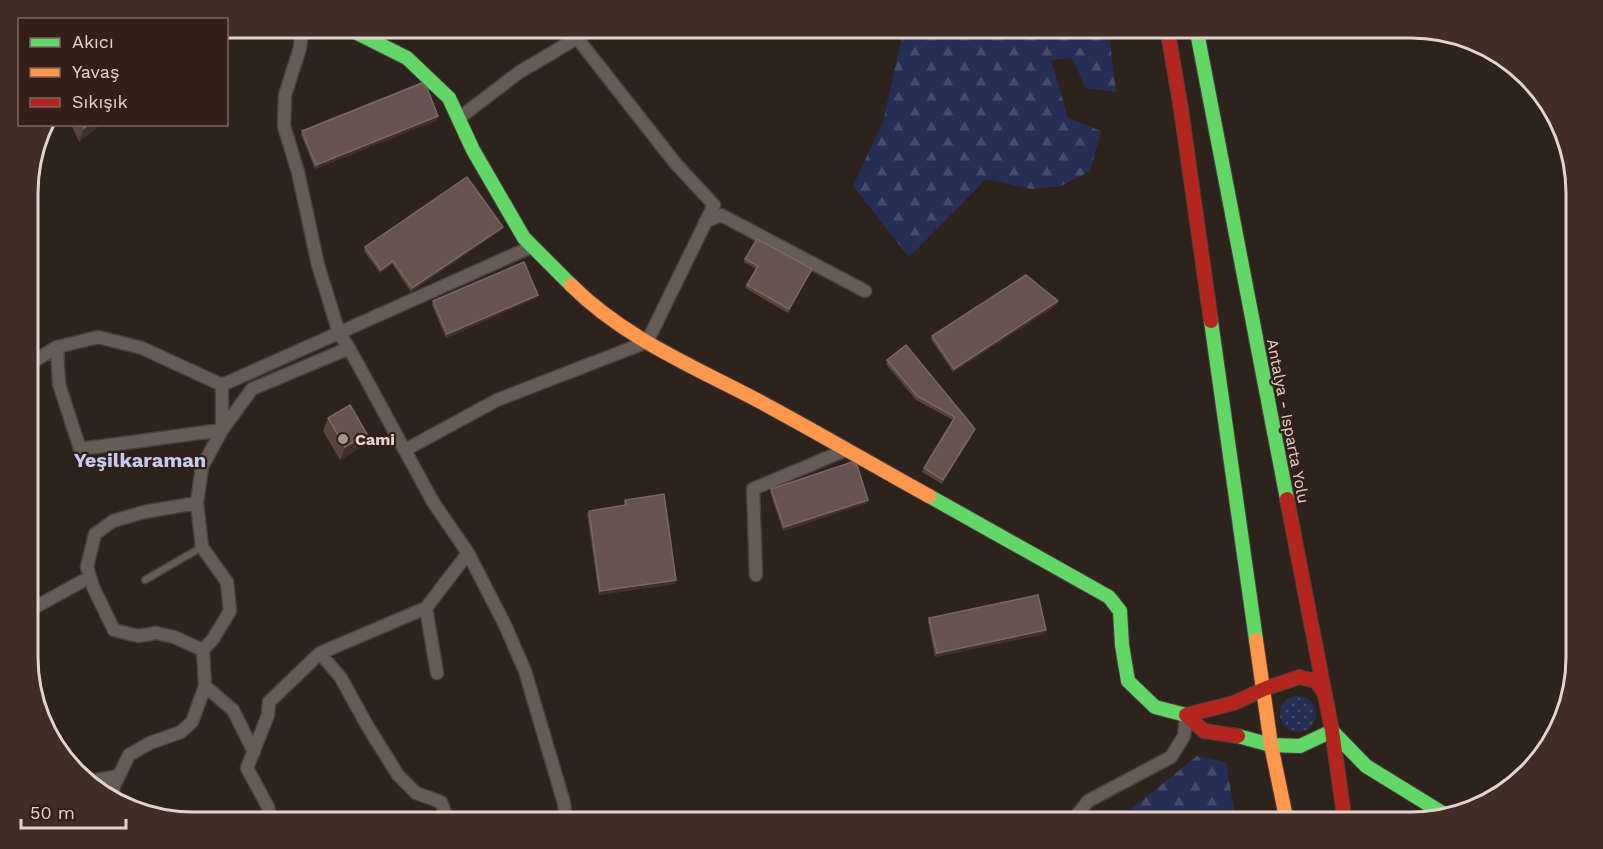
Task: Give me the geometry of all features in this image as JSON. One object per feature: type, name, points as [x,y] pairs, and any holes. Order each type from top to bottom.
[{"type":"main road","points":[[365,37],[407,58],[449,98],[472,150],[531,247],[583,297],[628,333],[846,450],[1109,597],[1120,611],[1122,645],[1128,681],[1155,707],[1186,715],[1204,731],[1238,736],[1271,745],[1300,746],[1332,731],[1366,766],[1437,809]]},
{"type":"main road","points":[[1169,37],[1183,121],[1271,745],[1285,811]]},
{"type":"main road","name":"Antalya - Isparta Yolu","points":[[1198,37],[1332,731],[1343,811]]},
{"type":"main road","points":[[1186,715],[1234,703],[1264,688],[1299,677],[1316,681],[1325,694]]},
{"type":"street","points":[[301,37],[300,48],[285,95],[284,126],[298,172],[318,265],[339,333],[434,502],[468,553],[505,625],[525,671],[565,812]]},
{"type":"street","points":[[405,450],[497,400],[647,342],[714,204],[676,164],[577,38],[519,73],[458,118]]},
{"type":"street","points":[[705,222],[721,215],[865,291]]},
{"type":"street","points":[[38,359],[57,347],[98,337],[142,348],[222,385],[531,247]]},
{"type":"street","points":[[57,347],[59,384],[80,449],[222,430]]},
{"type":"street","points":[[113,790],[129,755],[150,743],[181,732],[192,722],[205,686],[203,650],[213,639],[230,611],[227,582],[202,547],[197,503],[202,467],[222,430],[252,388],[349,348]]},
{"type":"street","points":[[222,385],[222,430]]},
{"type":"street","points":[[756,575],[753,489],[846,450]]},
{"type":"street","points":[[197,503],[144,512],[113,521],[95,534],[87,567],[114,630],[138,636],[156,633],[174,637],[203,650]]},
{"type":"street","points":[[269,812],[247,768],[268,714],[269,702],[320,653],[426,608],[468,553]]},
{"type":"street","points":[[37,606],[90,577]]},
{"type":"street","points":[[426,608],[437,673]]},
{"type":"street","points":[[320,653],[341,678],[398,775],[416,793],[441,802],[445,812]]},
{"type":"street","points":[[205,686],[233,711],[254,752]]},
{"type":"street","points":[[1080,811],[1088,801],[1170,757],[1184,736],[1186,715]]},
{"type":"street","points":[[99,780],[119,776]]},
{"type":"lane","points":[[145,580],[202,547]]},
{"type":"green space","points":[[902,37],[1109,37],[1116,92],[1086,88],[1072,58],[1051,60],[1068,118],[1101,131],[1090,171],[1061,186],[1032,189],[986,179],[909,257],[853,186],[883,122]]},
{"type":"green space","points":[[1298,696],[1311,701],[1316,714],[1311,727],[1298,732],[1285,727],[1280,714],[1285,701]]},
{"type":"green space","points":[[1197,756],[1226,762],[1234,811],[1128,811]]},
{"type":"building","points":[[422,83],[427,88],[438,116],[316,165],[302,131]]},
{"type":"building","points":[[467,177],[503,227],[412,288],[393,261],[381,270],[365,247]]},
{"type":"building","points":[[757,239],[812,269],[789,309],[747,285],[758,266],[745,259]]},
{"type":"building","points":[[524,262],[538,295],[447,334],[433,301]]},
{"type":"building","points":[[1026,275],[1058,301],[954,369],[932,336]]},
{"type":"building","points":[[906,345],[975,429],[943,480],[924,468],[955,417],[917,396],[887,360]]},
{"type":"building","points":[[350,405],[367,434],[345,447],[328,418]]},
{"type":"building","points":[[852,462],[857,465],[868,500],[784,527],[771,489]]},
{"type":"building","points":[[664,494],[676,580],[600,591],[589,511],[626,505],[625,500]]},
{"type":"building","points":[[1038,595],[1046,630],[937,653],[929,618]]},
{"type":"traffic: fast","points":[[365,37],[407,58],[449,98],[473,150],[524,238],[571,285]]},
{"type":"traffic: fast","points":[[1198,37],[1287,499]]},
{"type":"traffic: fast","points":[[1211,321],[1256,640]]},
{"type":"traffic: fast","points":[[929,496],[1109,597],[1120,611],[1122,645],[1128,681],[1155,707],[1186,715]]},
{"type":"traffic: fast","points":[[1238,736],[1271,745],[1300,746],[1332,731],[1366,766],[1437,809]]},
{"type":"traffic: slow","points":[[571,285],[613,320],[659,349],[779,412],[929,496]]},
{"type":"traffic: slow","points":[[1256,640],[1271,745],[1285,811]]},
{"type":"traffic: jam","points":[[1169,37],[1211,321]]},
{"type":"traffic: jam","points":[[1287,499],[1332,731],[1343,811]]},
{"type":"traffic: jam","points":[[1238,736],[1204,731],[1186,715],[1234,703],[1264,689],[1299,677],[1316,681],[1325,694]]},
{"type":"place","name":"Cami","points":[[343,439]]},
{"type":"district","name":"Yeşilkaraman","points":[[140,460]]}]
